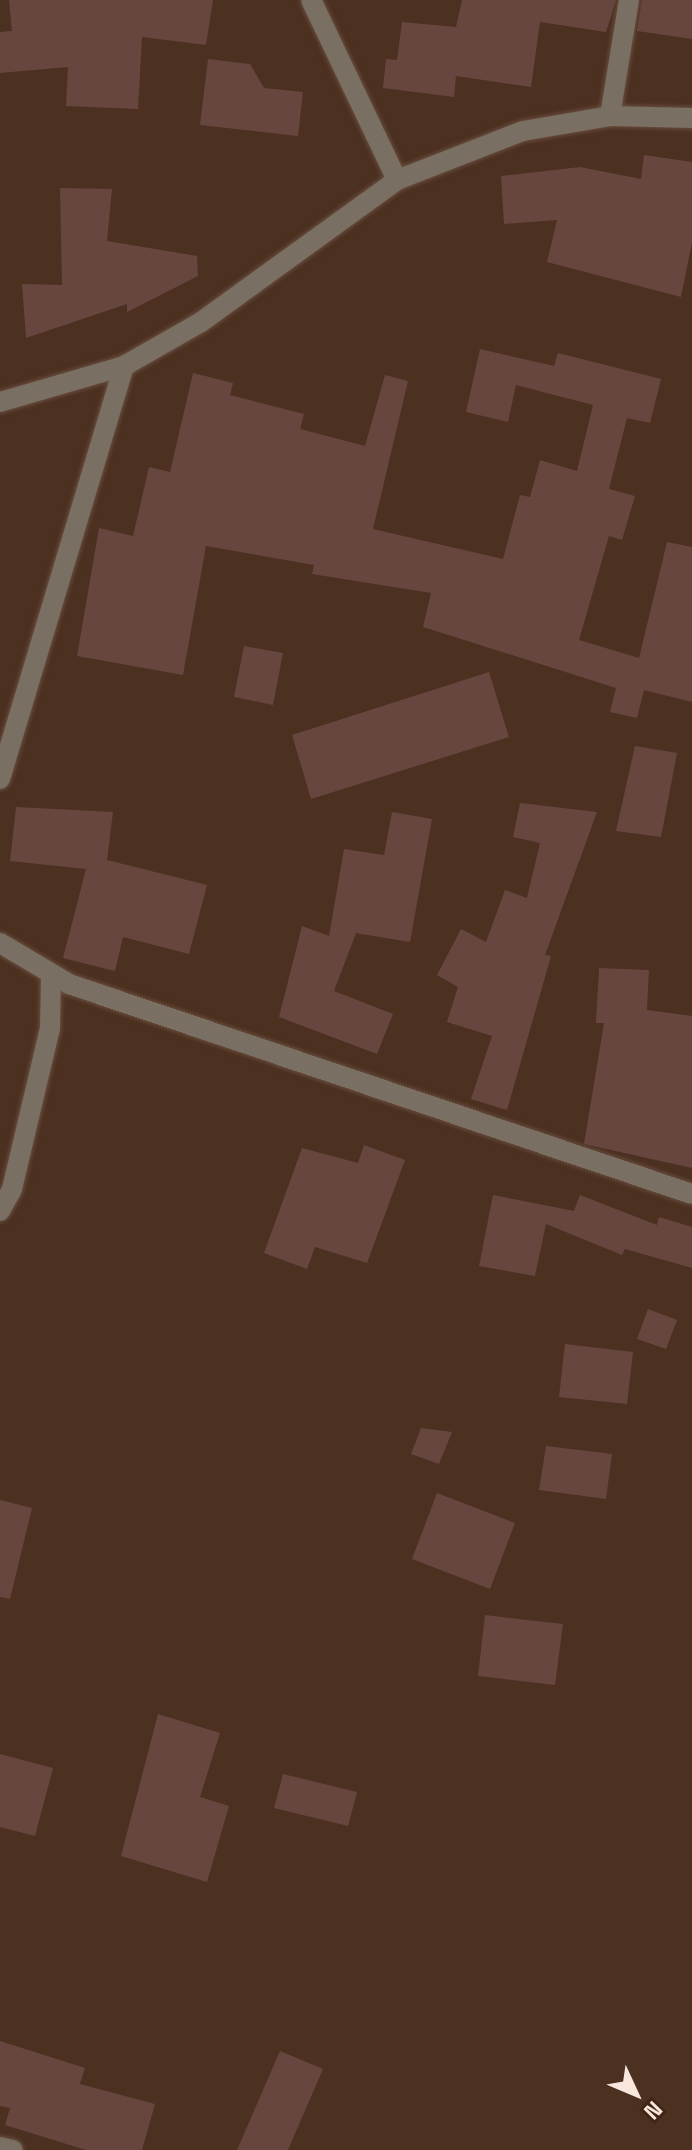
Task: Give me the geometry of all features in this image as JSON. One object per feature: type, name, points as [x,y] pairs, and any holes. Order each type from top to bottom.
[{"type":"street","points":[[311,0],[397,180]]},
{"type":"street","points":[[610,116],[629,0]]},
{"type":"street","points":[[0,402],[124,366],[201,322],[397,180],[523,131],[610,116],[692,118]]},
{"type":"street","points":[[0,779],[124,366]]},
{"type":"street","points":[[0,943],[51,975],[692,1194]]},
{"type":"street","points":[[0,1211],[12,1189],[50,1028],[51,975]]},
{"type":"street","points":[[0,2147],[13,2150]]},
{"type":"building","points":[[9,0],[213,0],[206,45],[142,37],[138,109],[66,106],[68,67],[0,73],[0,32],[12,31]]},
{"type":"building","points":[[462,0],[616,0],[606,32],[540,22],[531,87],[456,76],[454,97],[383,88],[386,59],[397,60],[402,22],[456,27]]},
{"type":"building","points":[[642,0],[692,0],[692,39],[637,31]]},
{"type":"building","points":[[208,59],[250,64],[264,88],[303,92],[298,136],[200,125]]},
{"type":"building","points":[[644,155],[692,162],[692,242],[681,297],[547,262],[557,220],[504,224],[501,176],[580,167],[641,179]]},
{"type":"building","points":[[60,188],[112,189],[107,241],[197,256],[198,276],[127,312],[127,304],[26,338],[22,284],[62,285]]},
{"type":"building","points":[[480,349],[554,366],[558,353],[661,379],[650,423],[627,418],[609,489],[635,496],[622,540],[609,536],[579,640],[639,658],[667,542],[692,547],[692,702],[644,690],[637,718],[610,712],[616,688],[423,627],[431,593],[312,574],[314,565],[206,546],[183,675],[77,656],[99,528],[133,536],[149,467],[170,472],[193,373],[233,383],[230,395],[304,414],[300,429],[365,446],[385,375],[408,381],[373,529],[503,559],[520,495],[530,497],[540,460],[577,471],[593,405],[516,385],[508,422],[466,412]]},
{"type":"building","points":[[244,646],[283,653],[273,705],[234,697]]},
{"type":"building","points":[[489,672],[509,737],[311,799],[292,735]]},
{"type":"building","points":[[635,746],[677,753],[661,837],[616,831]]},
{"type":"building","points":[[520,803],[597,812],[545,955],[551,956],[507,1110],[471,1099],[492,1036],[447,1022],[458,987],[437,975],[461,929],[486,942],[505,890],[527,898],[540,843],[513,837]]},
{"type":"building","points":[[16,807],[113,812],[107,860],[207,885],[189,954],[123,937],[115,971],[63,958],[86,869],[10,861]]},
{"type":"building","points":[[392,812],[432,819],[410,942],[356,933],[334,991],[393,1014],[377,1054],[279,1017],[302,926],[329,936],[344,849],[384,855]]},
{"type":"building","points":[[599,968],[649,970],[647,1010],[692,1016],[692,1168],[584,1144],[604,1023],[596,1023]]},
{"type":"building","points":[[364,1145],[405,1160],[367,1263],[315,1247],[307,1269],[264,1253],[302,1148],[358,1163]]},
{"type":"building","points":[[493,1195],[574,1211],[580,1195],[657,1225],[659,1217],[692,1227],[692,1268],[625,1249],[622,1255],[546,1224],[535,1276],[479,1266]]},
{"type":"building","points":[[648,1309],[677,1320],[666,1349],[637,1339]]},
{"type":"building","points":[[565,1344],[633,1352],[627,1404],[559,1397]]},
{"type":"building","points":[[421,1428],[452,1432],[439,1464],[411,1454]]},
{"type":"building","points":[[546,1446],[612,1454],[606,1499],[539,1490]]},
{"type":"building","points":[[437,1493],[515,1523],[490,1589],[412,1559]]},
{"type":"building","points":[[0,1500],[32,1508],[10,1599],[0,1597]]},
{"type":"building","points":[[485,1615],[563,1624],[555,1685],[478,1676]]},
{"type":"building","points":[[158,1714],[220,1733],[200,1797],[229,1806],[207,1882],[121,1856]]},
{"type":"building","points":[[0,1754],[53,1768],[35,1836],[0,1827]]},
{"type":"building","points":[[283,1774],[357,1792],[348,1826],[274,1808]]},
{"type":"building","points":[[0,2041],[85,2068],[80,2084],[155,2104],[142,2150],[86,2150],[5,2125],[10,2108],[0,2106]]},
{"type":"building","points":[[280,2051],[323,2069],[288,2150],[237,2150]]}]
